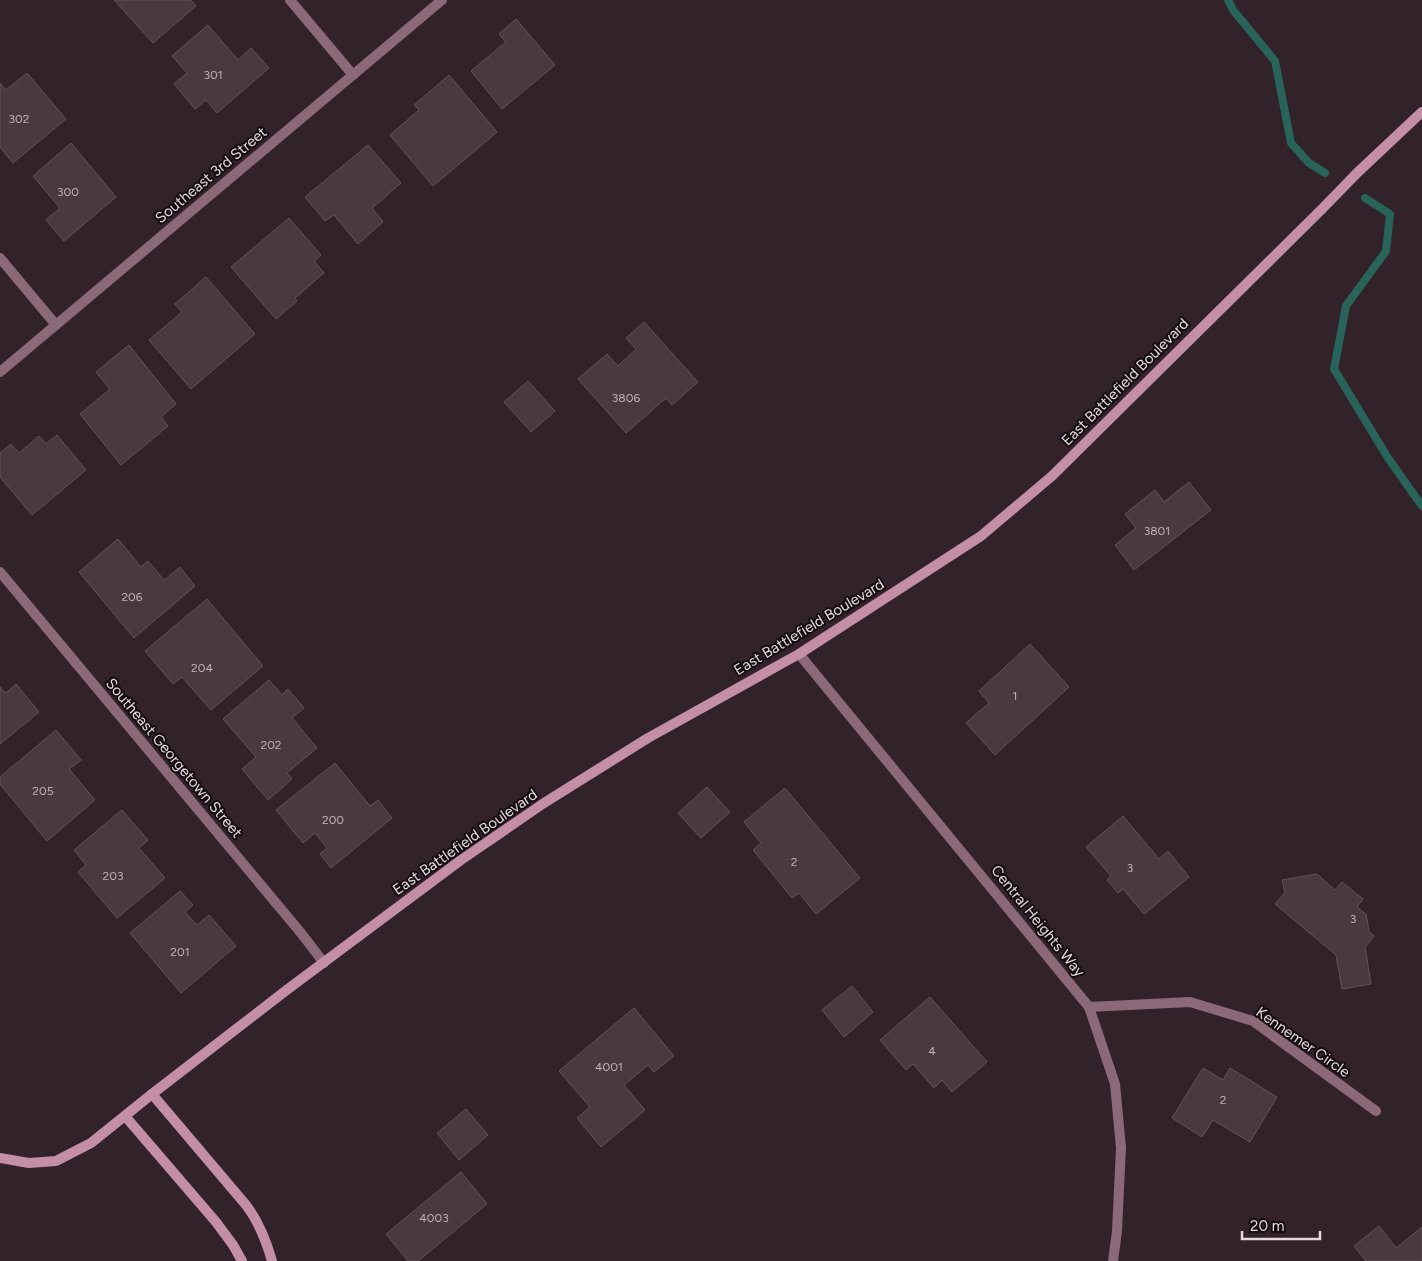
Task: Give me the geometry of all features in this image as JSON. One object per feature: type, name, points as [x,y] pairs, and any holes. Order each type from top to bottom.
[{"type":"street","points":[[290,0],[353,75]]},
{"type":"street","name":"Southeast 3rd Street","points":[[0,372],[442,0]]},
{"type":"street","name":"East Battlefield Boulevard","points":[[0,1158],[29,1163],[56,1161],[91,1144],[152,1094],[324,963],[461,860],[544,803],[648,738],[799,654],[981,536],[1052,476],[1357,173],[1422,112]]},
{"type":"street","points":[[0,258],[56,325]]},
{"type":"street","name":"Southeast Georgetown Street","points":[[0,572],[324,963]]},
{"type":"street","name":"Central Heights Way","points":[[799,654],[1090,1007],[1115,1084],[1121,1148],[1117,1231],[1113,1261]]},
{"type":"street","name":"Kennemer Circle","points":[[1090,1007],[1190,1002],[1252,1022],[1376,1111]]},
{"type":"street","points":[[152,1094],[246,1205],[260,1226],[272,1261]]},
{"type":"street","points":[[125,1116],[216,1222],[242,1261]]},
{"type":"building","points":[[114,0],[191,0],[196,6],[153,43]]},
{"type":"building","points":[[516,19],[555,65],[502,109],[471,71],[506,42],[499,34]]},
{"type":"building","points":[[208,25],[238,60],[251,48],[269,68],[217,113],[206,100],[195,109],[174,84],[187,73],[172,56]]},
{"type":"building","points":[[27,73],[66,119],[13,163],[0,147],[0,83],[6,90]]},
{"type":"building","points":[[449,75],[497,132],[433,186],[390,135],[419,110],[414,105]]},
{"type":"building","points":[[71,143],[116,197],[64,241],[46,220],[60,208],[33,176]]},
{"type":"building","points":[[368,145],[401,183],[372,208],[383,222],[358,244],[334,215],[325,221],[305,197]]},
{"type":"building","points":[[289,218],[321,255],[314,261],[324,273],[295,298],[297,301],[276,319],[231,267]]},
{"type":"building","points":[[206,277],[255,334],[191,389],[149,340],[182,312],[175,304]]},
{"type":"building","points":[[644,322],[698,382],[672,405],[666,398],[626,433],[578,379],[607,354],[618,366],[636,349],[626,338]]},
{"type":"building","points":[[129,345],[176,404],[161,417],[168,426],[121,465],[80,414],[110,389],[96,372]]},
{"type":"building","points":[[528,381],[555,411],[531,432],[504,402]]},
{"type":"building","points":[[57,435],[86,470],[32,515],[0,477],[0,453],[11,444],[19,453],[39,436],[46,444]]},
{"type":"building","points":[[1189,482],[1211,510],[1134,570],[1115,545],[1136,528],[1125,514],[1155,490],[1164,502]]},
{"type":"building","points":[[118,539],[141,567],[148,561],[164,580],[180,567],[195,586],[134,638],[79,572]]},
{"type":"building","points":[[207,599],[263,666],[211,710],[182,677],[173,684],[145,651]]},
{"type":"building","points":[[1030,644],[1069,687],[995,755],[966,723],[989,703],[979,691]]},
{"type":"building","points":[[269,680],[282,695],[288,689],[304,708],[292,718],[317,748],[287,773],[292,779],[268,800],[242,769],[256,757],[223,719]]},
{"type":"building","points":[[16,684],[39,712],[0,744],[0,687],[6,693]]},
{"type":"building","points":[[56,730],[81,760],[69,769],[95,800],[47,841],[0,784],[0,777]]},
{"type":"building","points":[[335,763],[370,806],[378,800],[392,818],[331,868],[320,854],[327,848],[315,833],[303,843],[276,810]]},
{"type":"building","points":[[707,787],[730,812],[701,838],[678,813]]},
{"type":"building","points":[[785,788],[860,878],[816,914],[799,893],[792,898],[753,850],[761,843],[744,822]]},
{"type":"building","points":[[122,810],[148,840],[139,848],[165,878],[117,918],[78,872],[86,865],[74,850]]},
{"type":"building","points":[[1123,816],[1159,859],[1168,851],[1189,877],[1144,914],[1123,889],[1118,893],[1107,880],[1111,876],[1086,847]]},
{"type":"building","points":[[1317,874],[1335,890],[1342,882],[1363,899],[1357,907],[1366,914],[1369,931],[1374,936],[1365,947],[1371,984],[1342,989],[1336,955],[1275,904],[1285,893],[1282,880]]},
{"type":"building","points":[[180,891],[193,905],[185,912],[197,925],[209,915],[236,946],[181,993],[130,933]]},
{"type":"building","points":[[852,986],[873,1012],[844,1037],[822,1010]]},
{"type":"building","points":[[930,997],[987,1062],[952,1092],[942,1080],[934,1088],[913,1064],[906,1070],[880,1040]]},
{"type":"building","points":[[634,1008],[674,1056],[654,1072],[648,1065],[624,1085],[645,1110],[601,1147],[577,1118],[590,1107],[559,1071]]},
{"type":"building","points":[[1203,1068],[1223,1080],[1230,1068],[1277,1097],[1250,1142],[1213,1120],[1202,1137],[1172,1118]]},
{"type":"building","points":[[466,1109],[488,1135],[459,1160],[437,1133]]},
{"type":"building","points":[[461,1172],[487,1204],[418,1261],[408,1261],[386,1234]]},
{"type":"building","points":[[1379,1226],[1396,1248],[1422,1227],[1422,1261],[1366,1261],[1354,1246]]},
{"type":"waterway","points":[[1228,0],[1233,10],[1275,61],[1291,143],[1309,163],[1325,173]]},
{"type":"waterway","points":[[1365,198],[1390,214],[1386,251],[1346,306],[1334,369],[1388,458],[1422,506]]}]
